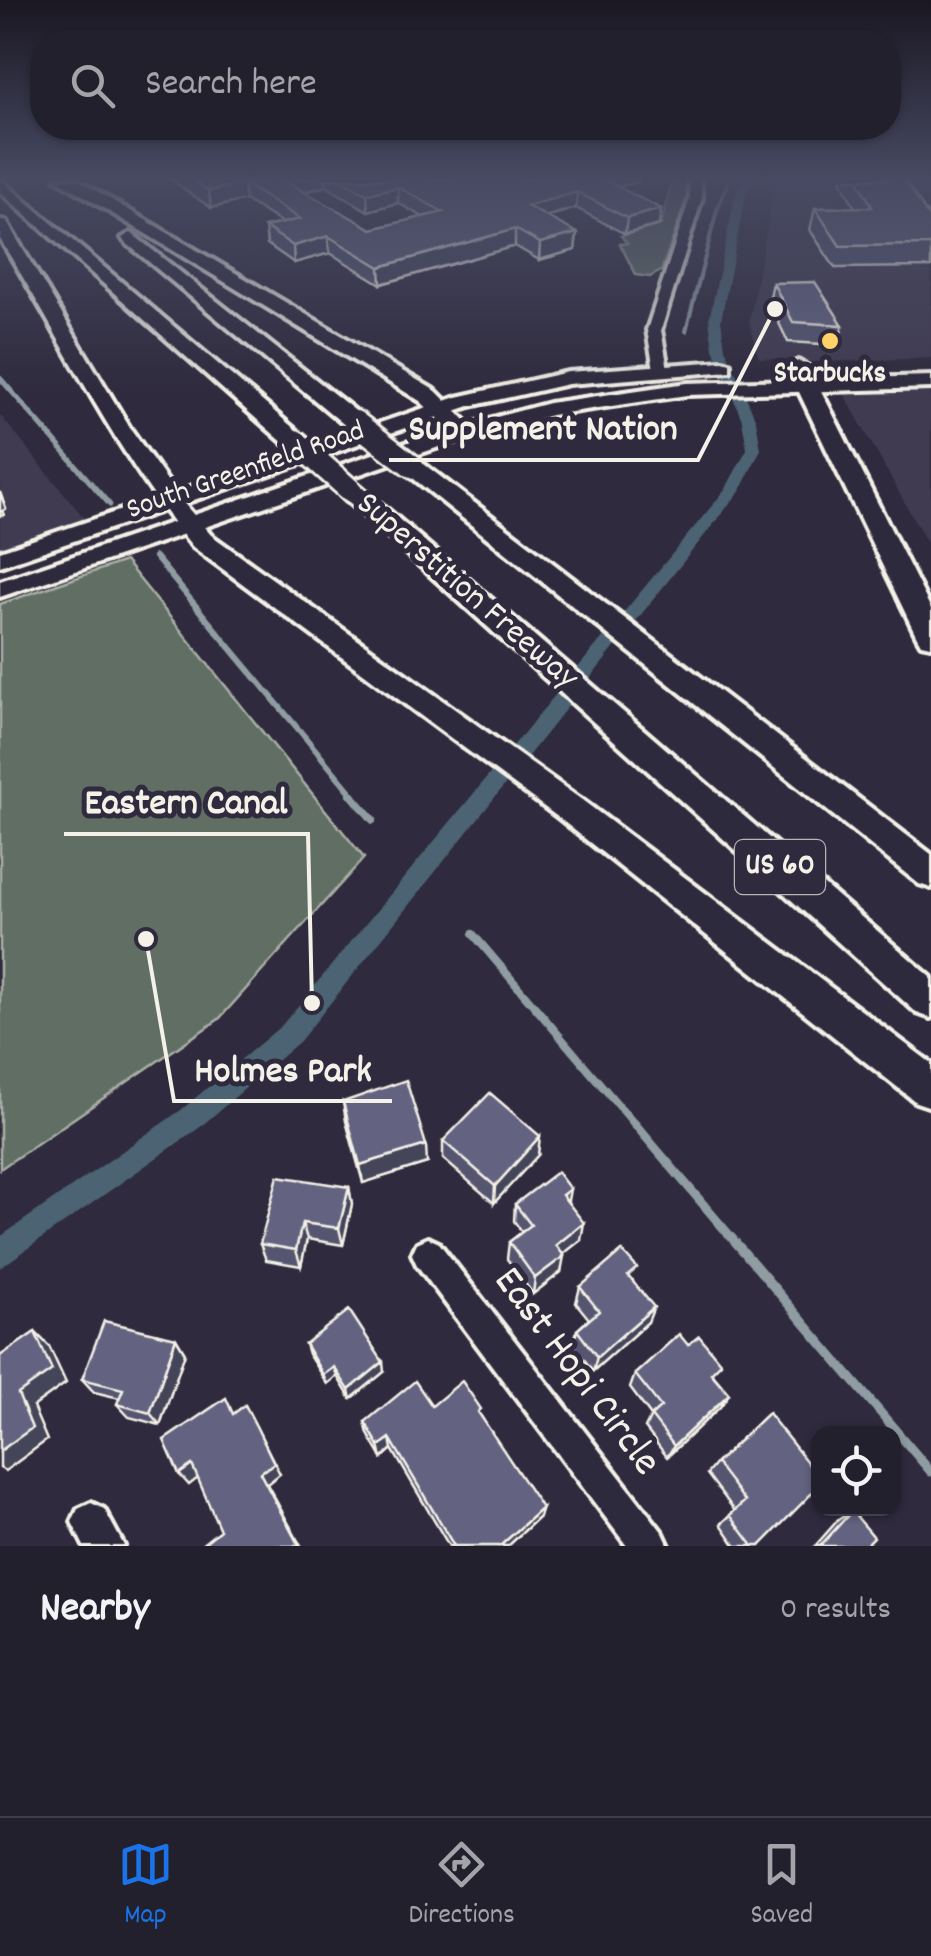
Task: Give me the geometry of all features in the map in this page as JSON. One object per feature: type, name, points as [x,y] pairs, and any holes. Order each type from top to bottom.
[{"type":"highway","points":[[17,251],[96,390],[167,501],[202,541],[590,820],[931,1088]]},
{"type":"highway","name":"Superstition Freeway","points":[[77,251],[931,1001]]},
{"type":"highway","name":"Superstition Freeway","points":[[149,251],[356,422],[931,874]]},
{"type":"highway","points":[[184,251],[428,396],[466,431]]},
{"type":"highway","points":[[803,376],[931,637]]},
{"type":"main road","name":"South Greenfield Road","points":[[0,589],[466,431],[578,403],[701,378],[931,367]]},
{"type":"main road","name":"South Greenfield Road","points":[[0,560],[441,408],[568,378],[661,369],[701,378]]},
{"type":"main road","name":"South Greenfield Road","points":[[803,376],[931,382]]},
{"type":"street","points":[[661,369],[654,330],[679,251]]},
{"type":"street","name":"East Hopi Circle","points":[[428,1254],[650,1546]]},
{"type":"shaded area","points":[[762,251],[931,251],[931,358],[814,362],[759,358],[749,322]]},
{"type":"shaded area","points":[[931,387],[931,550],[844,394]]},
{"type":"shaded area","points":[[0,415],[86,520],[0,550]]},
{"type":"green space","points":[[624,251],[668,251],[661,271],[650,277],[636,275]]},
{"type":"green space","points":[[125,561],[364,858],[219,1019],[0,1169],[0,604]]},
{"type":"building","points":[[353,251],[436,251],[380,267]]},
{"type":"building","points":[[815,282],[843,325],[793,322],[773,283]]},
{"type":"building","points":[[406,1080],[426,1145],[360,1165],[343,1102]]},
{"type":"building","points":[[490,1093],[540,1136],[495,1186],[443,1141]]},
{"type":"building","points":[[557,1172],[570,1189],[562,1195],[584,1223],[556,1245],[564,1256],[535,1278],[509,1242],[531,1225],[515,1204]]},
{"type":"building","points":[[278,1176],[349,1187],[339,1228],[302,1223],[296,1250],[260,1244]]},
{"type":"building","points":[[622,1251],[637,1268],[628,1276],[654,1307],[597,1357],[577,1330],[599,1311],[580,1287]]},
{"type":"building","points":[[349,1310],[383,1362],[349,1390],[334,1367],[323,1375],[305,1344]]},
{"type":"building","points":[[104,1321],[176,1338],[150,1413],[117,1404],[123,1389],[82,1379]]},
{"type":"building","points":[[35,1332],[52,1370],[18,1394],[32,1428],[0,1451],[0,1356]]},
{"type":"building","points":[[679,1334],[688,1345],[699,1336],[721,1363],[711,1373],[729,1394],[674,1446],[651,1416],[661,1407],[635,1374]]},
{"type":"building","points":[[415,1381],[432,1406],[462,1381],[542,1508],[500,1546],[454,1546],[390,1438],[379,1446],[365,1422]]},
{"type":"building","points":[[226,1398],[233,1414],[245,1405],[257,1428],[274,1463],[260,1473],[299,1546],[200,1546],[220,1530],[192,1465],[179,1474],[164,1440]]},
{"type":"building","points":[[768,1413],[811,1467],[811,1494],[760,1546],[753,1546],[730,1515],[745,1501],[716,1463]]},
{"type":"building","points":[[847,1516],[856,1516],[874,1537],[868,1546],[820,1546]]},
{"type":"waterway","points":[[686,331],[706,251]]},
{"type":"waterway","points":[[0,1254],[190,1119],[291,1033],[732,491],[754,449],[749,420],[719,348],[715,320],[729,251]]},
{"type":"waterway","points":[[0,378],[110,505]]},
{"type":"waterway","points":[[155,557],[354,796]]},
{"type":"waterway","points":[[351,794],[373,820]]},
{"type":"waterway","points":[[473,934],[636,1126]]},
{"type":"waterway","points":[[634,1123],[931,1472]]},
{"type":"place","name":"Supplement Nation","points":[[775,309]]},
{"type":"place","name":"Starbucks","points":[[830,341]]},
{"type":"place","name":"Holmes Park","points":[[146,939]]},
{"type":"place","name":"Eastern Canal","points":[[312,1003]]}]
